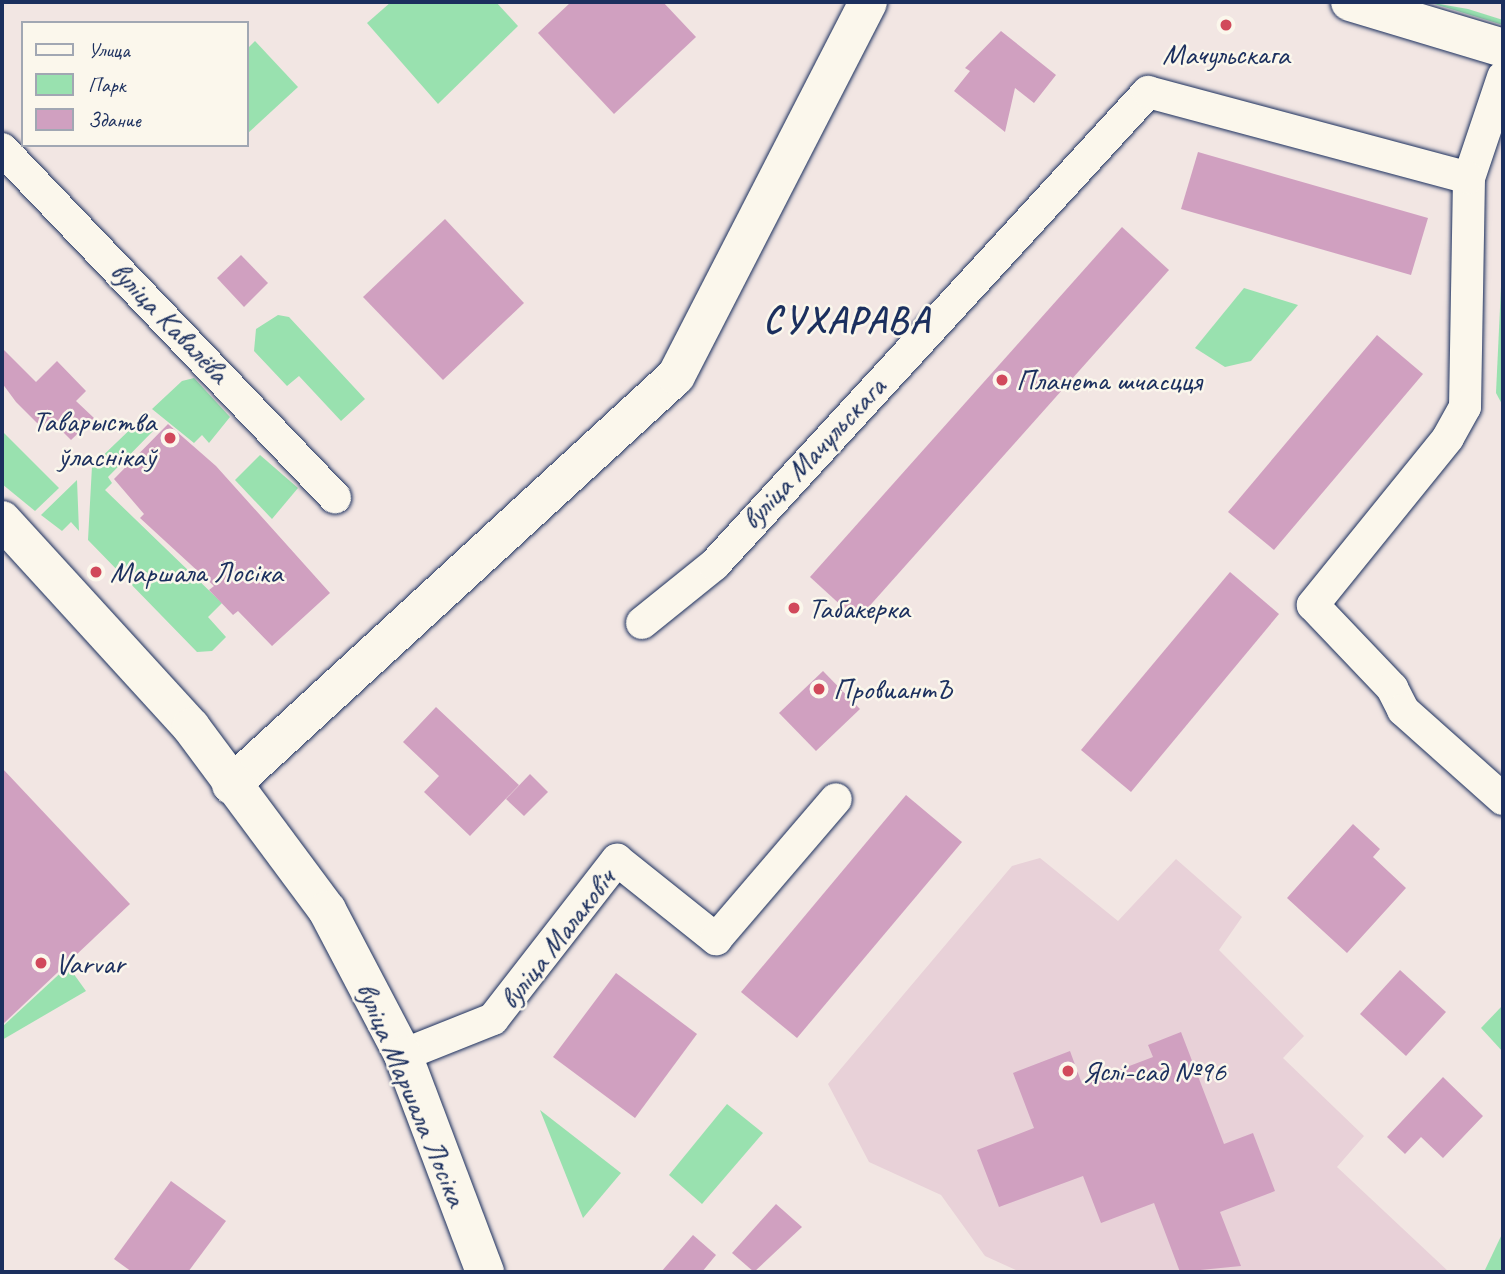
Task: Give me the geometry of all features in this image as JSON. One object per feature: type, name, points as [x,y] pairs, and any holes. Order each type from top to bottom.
[{"type":"main road","points":[[231,785],[676,376],[868,2]]},
{"type":"main road","points":[[1350,2],[1503,48]]},
{"type":"main road","name":"вуліца Маршала Лосіка","points":[[2,520],[191,726],[231,785],[327,910],[403,1055],[485,1272]]},
{"type":"main road","name":"вуліца Маршала Лосіка","points":[[2,551],[175,740],[231,785]]},
{"type":"street","points":[[1503,77],[1469,178],[1465,407],[1448,438],[1313,605],[1335,634],[1392,688],[1403,709],[1503,799]]},
{"type":"street","name":"вуліца Мачульскага","points":[[642,623],[714,565],[1148,92],[1469,178]]},
{"type":"street","name":"вуліца Кавалёва","points":[[2,149],[335,498]]},
{"type":"street","name":"вуліца Малаковіч","points":[[403,1055],[493,1018],[617,860],[716,939],[836,799]]},
{"type":"shaded area","name":"Яслі-сад №96","points":[[1040,858],[1118,921],[1176,859],[1242,917],[1219,950],[1304,1036],[1283,1058],[1364,1136],[1337,1167],[1449,1272],[1020,1272],[985,1256],[941,1195],[869,1162],[828,1084],[1012,866]]},
{"type":"green space","points":[[391,2],[496,2],[518,26],[438,104],[367,23]]},
{"type":"green space","points":[[1428,2],[1468,9],[1503,20],[1503,25]]},
{"type":"green space","points":[[255,41],[298,87],[248,133],[248,48]]},
{"type":"green space","points":[[1503,244],[1503,406],[1496,393]]},
{"type":"green space","points":[[1244,288],[1298,305],[1251,361],[1225,367],[1195,348]]},
{"type":"green space","points":[[278,315],[289,317],[365,399],[341,421],[299,376],[287,386],[254,351],[256,329]]},
{"type":"green space","points":[[194,378],[230,417],[209,443],[202,435],[194,443],[152,409],[182,381]]},
{"type":"green space","points":[[141,419],[153,431],[108,477],[112,483],[105,490],[222,603],[208,617],[226,637],[212,651],[197,652],[88,540],[92,466]]},
{"type":"green space","points":[[2,431],[59,488],[35,511],[2,484]]},
{"type":"green space","points":[[260,455],[298,488],[272,519],[235,480]]},
{"type":"green space","points":[[77,480],[79,531],[71,522],[62,531],[41,515]]},
{"type":"green space","points":[[68,966],[86,991],[2,1040],[2,1027]]},
{"type":"green space","points":[[1503,1005],[1503,1052],[1481,1028]]},
{"type":"green space","points":[[727,1104],[763,1133],[702,1204],[669,1175]]},
{"type":"green space","points":[[540,1110],[621,1173],[583,1218]]},
{"type":"green space","points":[[1503,1232],[1503,1272],[1484,1272]]},
{"type":"building","points":[[571,2],[663,2],[696,37],[614,114],[538,33]]},
{"type":"building","points":[[1001,31],[1056,75],[1034,103],[1015,88],[1005,132],[954,91],[970,71],[965,68]]},
{"type":"building","points":[[1198,152],[1428,218],[1411,275],[1181,209]]},
{"type":"building","points":[[445,219],[524,303],[443,380],[363,297]]},
{"type":"building","points":[[1122,227],[1169,270],[857,620],[810,577]]},
{"type":"building","points":[[241,255],[268,283],[244,307],[217,278]]},
{"type":"building","points":[[1377,335],[1423,374],[1274,550],[1228,512]]},
{"type":"building","points":[[2,348],[36,382],[57,361],[86,391],[76,401],[94,418],[71,440],[54,423],[46,432],[16,402],[2,383]]},
{"type":"building","points":[[168,424],[216,466],[330,593],[272,646],[238,611],[233,615],[209,590],[214,586],[140,518],[144,514],[114,479]]},
{"type":"building","points":[[1230,572],[1279,614],[1131,792],[1081,750]]},
{"type":"building","points":[[823,671],[860,709],[816,751],[779,713]]},
{"type":"building","points":[[436,707],[519,785],[470,836],[424,792],[439,776],[403,742]]},
{"type":"building","points":[[2,768],[130,904],[2,1025]]},
{"type":"building","points":[[530,774],[548,792],[524,816],[506,799]]},
{"type":"building","points":[[906,795],[962,842],[797,1038],[741,992]]},
{"type":"building","points":[[1353,824],[1380,849],[1373,857],[1406,888],[1347,953],[1287,898]]},
{"type":"building","points":[[1400,970],[1446,1012],[1406,1056],[1360,1014]]},
{"type":"building","points":[[616,973],[697,1034],[635,1118],[553,1057]]},
{"type":"building","points":[[1181,1032],[1224,1144],[1253,1133],[1275,1191],[1220,1212],[1241,1266],[1180,1272],[1154,1203],[1101,1223],[1083,1176],[999,1207],[977,1150],[1034,1128],[1013,1073],[1070,1051],[1082,1084],[1153,1057],[1148,1045]]},
{"type":"building","points":[[1443,1077],[1483,1116],[1443,1158],[1421,1137],[1405,1154],[1387,1137]]},
{"type":"building","points":[[171,1181],[226,1221],[188,1272],[132,1272],[114,1259]]},
{"type":"building","points":[[776,1204],[802,1227],[754,1272],[732,1253]]},
{"type":"building","points":[[693,1235],[716,1255],[702,1272],[661,1272]]},
{"type":"place","name":"Мачульскага","points":[[1226,25]]},
{"type":"place","name":"Планета шчасцця","points":[[1002,380]]},
{"type":"place","name":"Таварыства ўласнікаў","points":[[170,438]]},
{"type":"place","name":"Маршала Лосіка","points":[[96,572]]},
{"type":"place","name":"Табакерка","points":[[794,608]]},
{"type":"place","name":"ПровиантЪ","points":[[819,689]]},
{"type":"place","name":"Varvar","points":[[41,963]]},
{"type":"place","name":"Яслі-сад №96","points":[[1068,1071]]},
{"type":"district","name":"СУХАРАВА","points":[[847,320]]}]
